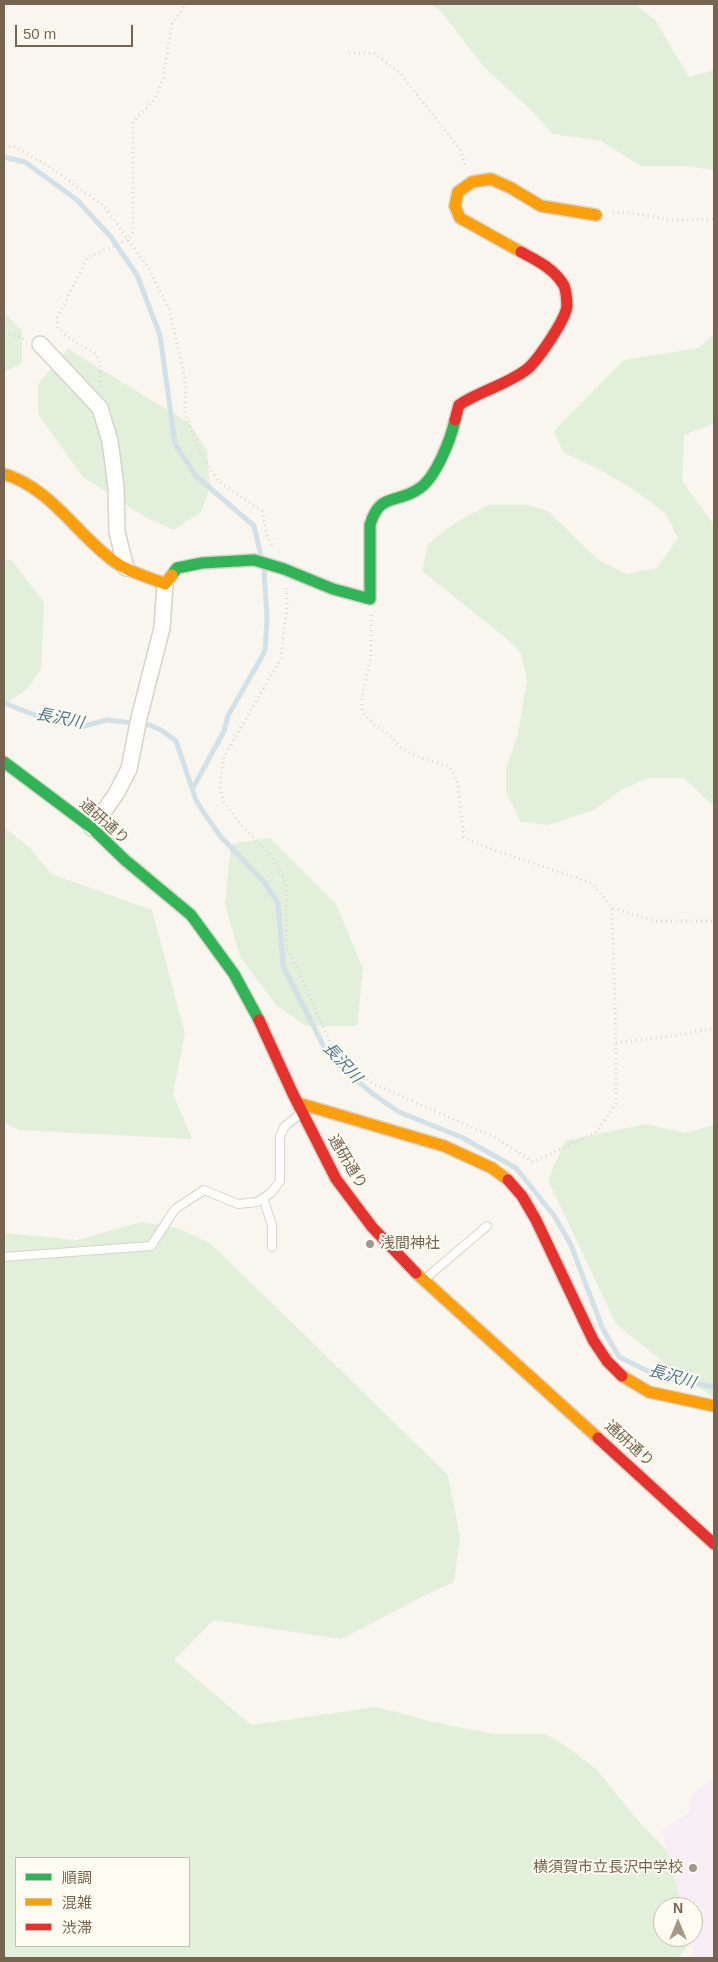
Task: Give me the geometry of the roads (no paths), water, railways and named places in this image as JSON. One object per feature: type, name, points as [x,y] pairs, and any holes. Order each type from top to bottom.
[{"type":"street","points":[[92,828],[116,794],[129,770],[139,718],[162,628],[165,584],[177,568],[202,563],[254,560],[284,569],[333,589],[370,599],[370,525],[372,514],[381,503],[410,495],[423,486],[451,434],[459,405],[474,396],[496,388],[528,369],[553,337],[567,306],[564,285],[545,265],[460,218],[455,206],[458,192],[472,182],[492,179],[541,206],[596,214]]},
{"type":"street","points":[[40,344],[100,408],[110,441],[116,488],[117,532],[126,568]]},
{"type":"street","points":[[4,474],[14,475],[32,486],[97,547],[118,564],[165,584]]},
{"type":"street","name":"通研通り","points":[[4,762],[92,828],[125,860],[190,915],[234,974],[261,1022],[300,1108],[336,1179],[372,1227],[424,1280],[714,1544]]},
{"type":"street","points":[[300,1108],[444,1146],[492,1168],[512,1183],[536,1220],[593,1340],[619,1374],[649,1392],[714,1406]]},
{"type":"lane","points":[[4,1256],[151,1246],[175,1209],[204,1190],[238,1204],[257,1202],[271,1194],[280,1181],[280,1137],[284,1127],[300,1108]]},
{"type":"lane","points":[[264,1198],[272,1225],[272,1246]]},
{"type":"lane","points":[[424,1280],[487,1226]]},
{"type":"waterway","points":[[4,157],[25,162],[77,200],[111,237],[137,275],[160,335],[175,444],[196,476],[254,526],[261,556]]},
{"type":"waterway","points":[[193,788],[224,731],[228,716],[265,651],[267,618],[264,569]]},
{"type":"waterway","name":"長沢川","points":[[4,703],[48,720],[84,726],[107,720],[150,725],[161,730],[176,741],[196,800],[202,810],[221,837],[264,882],[278,903],[283,966],[324,1047],[339,1065],[373,1094],[399,1112],[461,1137],[516,1168],[555,1217],[571,1245],[602,1327],[619,1357],[658,1376],[714,1387]]},
{"type":"place","name":"浅間神社","points":[[370,1244]]},
{"type":"place","name":"横須賀市立長沢中学校","points":[[693,1868]]}]
